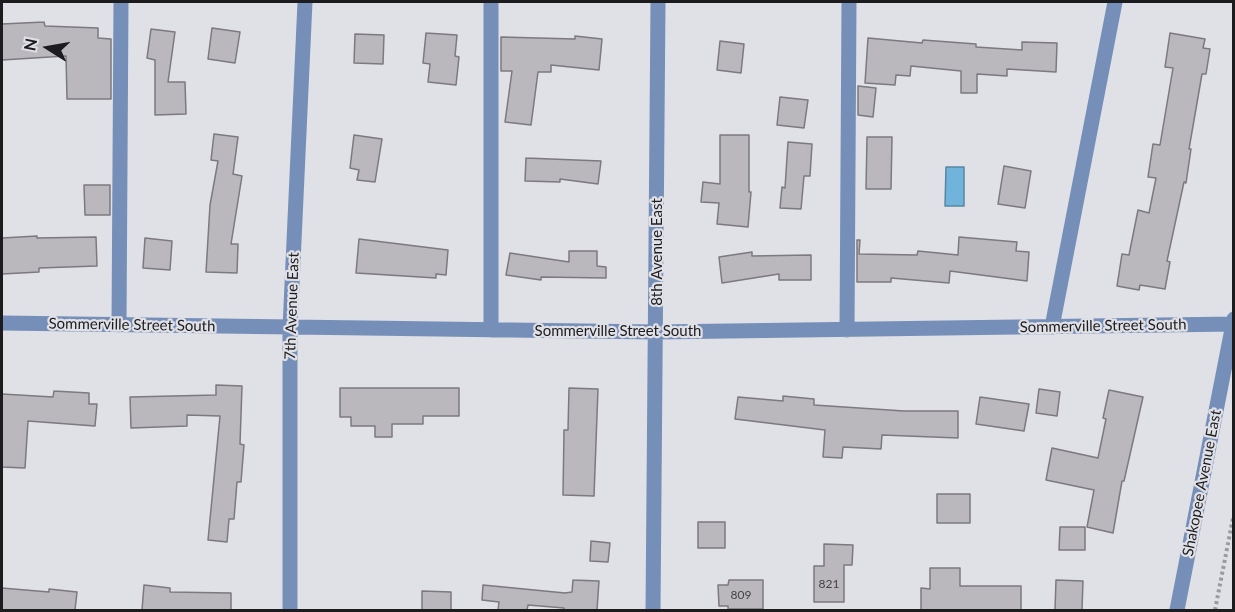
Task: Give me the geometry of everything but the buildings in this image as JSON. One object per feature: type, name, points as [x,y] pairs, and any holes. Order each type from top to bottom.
[{"type":"street","points":[[119,325],[121,2]]},
{"type":"street","name":"7th Avenue East","points":[[290,610],[290,328],[305,2]]},
{"type":"street","points":[[491,2],[491,330]]},
{"type":"street","name":"8th Avenue East","points":[[653,610],[658,2]]},
{"type":"street","points":[[848,330],[849,2]]},
{"type":"street","points":[[1052,327],[1115,2]]},
{"type":"street","name":"Sommerville Street South","points":[[2,323],[656,332],[1233,323]]},
{"type":"street","name":"Shakopee Avenue East","points":[[1177,610],[1233,323]]},
{"type":"path","points":[[1215,610],[1233,518]]},
{"type":"water","points":[[946,167],[964,167],[964,206],[945,206]]}]
